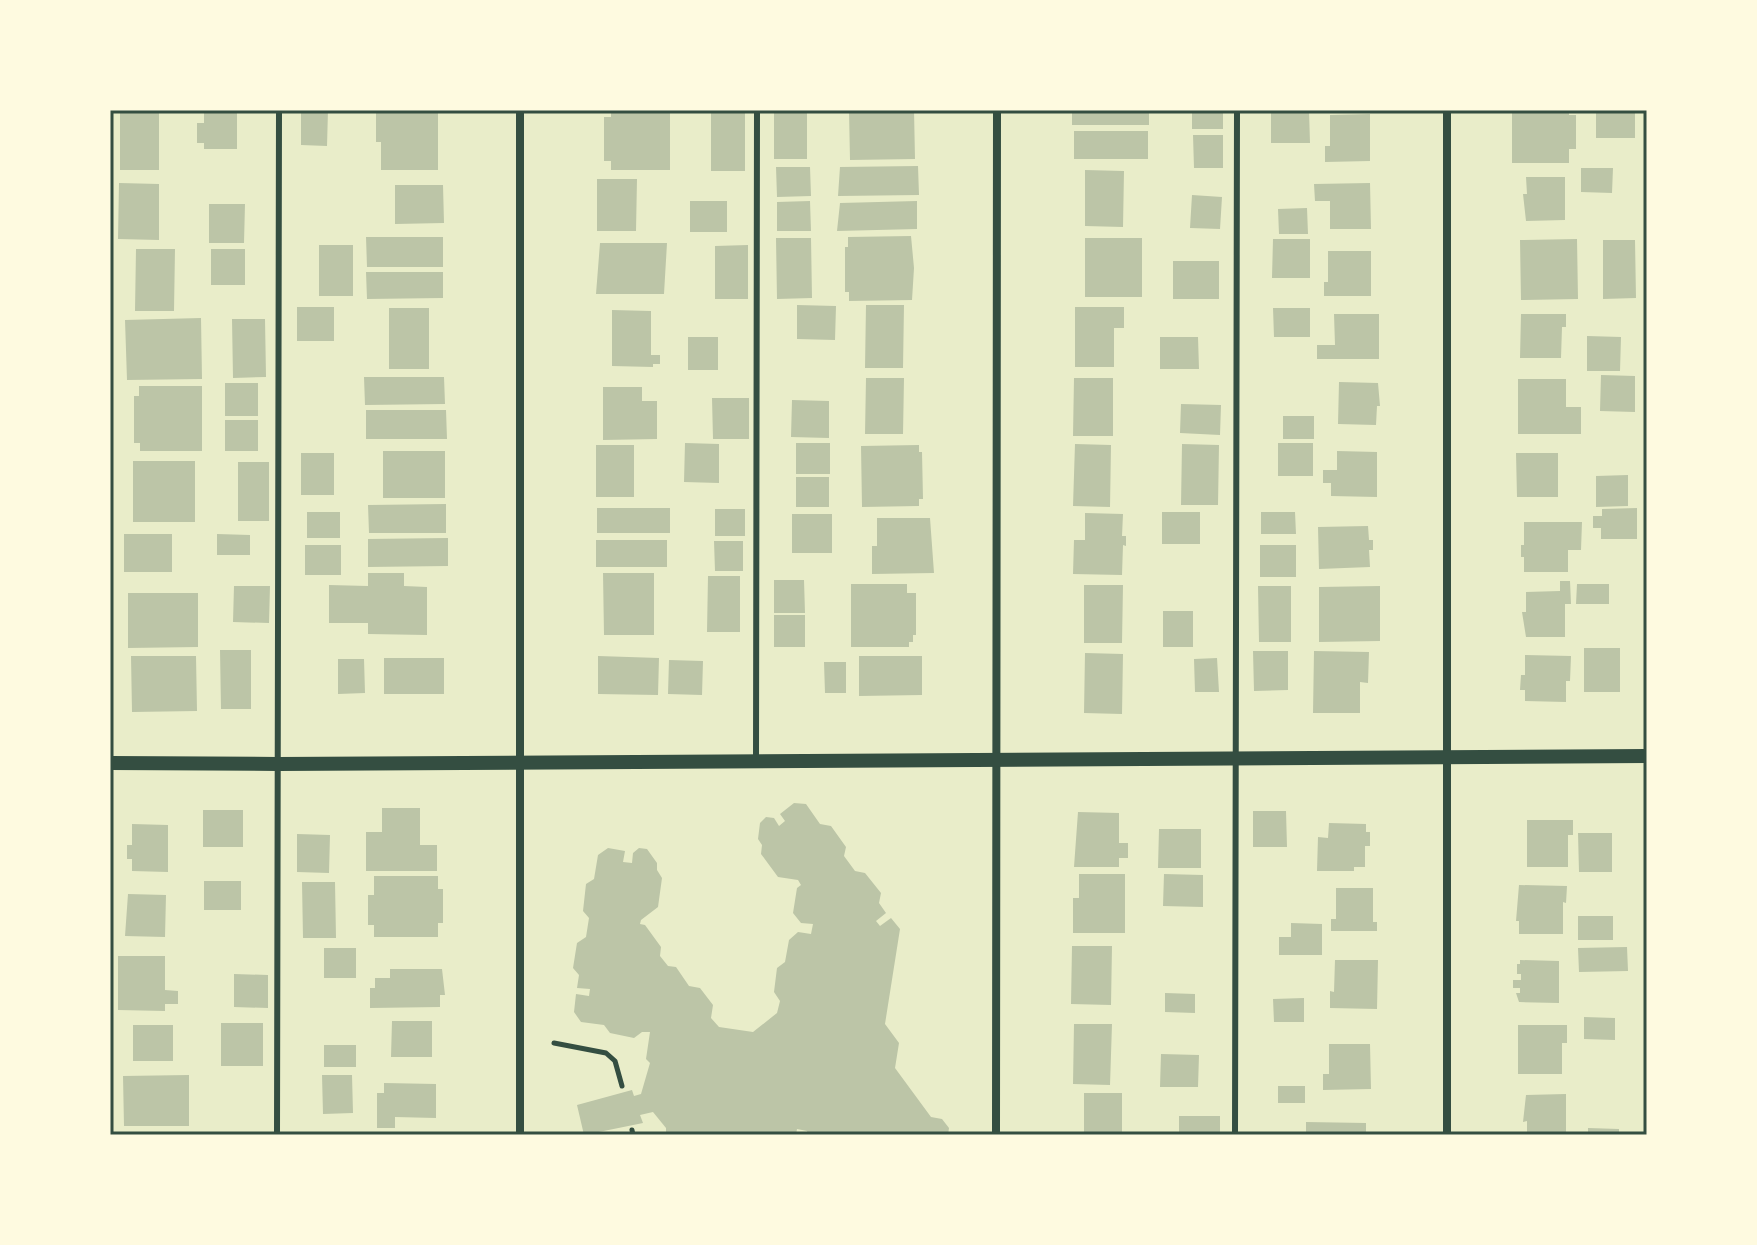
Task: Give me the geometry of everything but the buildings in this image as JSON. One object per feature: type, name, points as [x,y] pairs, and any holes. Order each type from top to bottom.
[{"type":"street","points":[[520,110],[520,1135]]},
{"type":"street","points":[[996,1135],[997,110]]},
{"type":"street","points":[[1447,110],[1447,1135]]},
{"type":"street","points":[[110,763],[1647,756]]},
{"type":"lane","points":[[277,1135],[279,110]]},
{"type":"lane","points":[[756,760],[757,110]]},
{"type":"lane","points":[[1235,1135],[1237,110]]},
{"type":"path","points":[[554,1043],[606,1053],[615,1061],[622,1086]]}]
